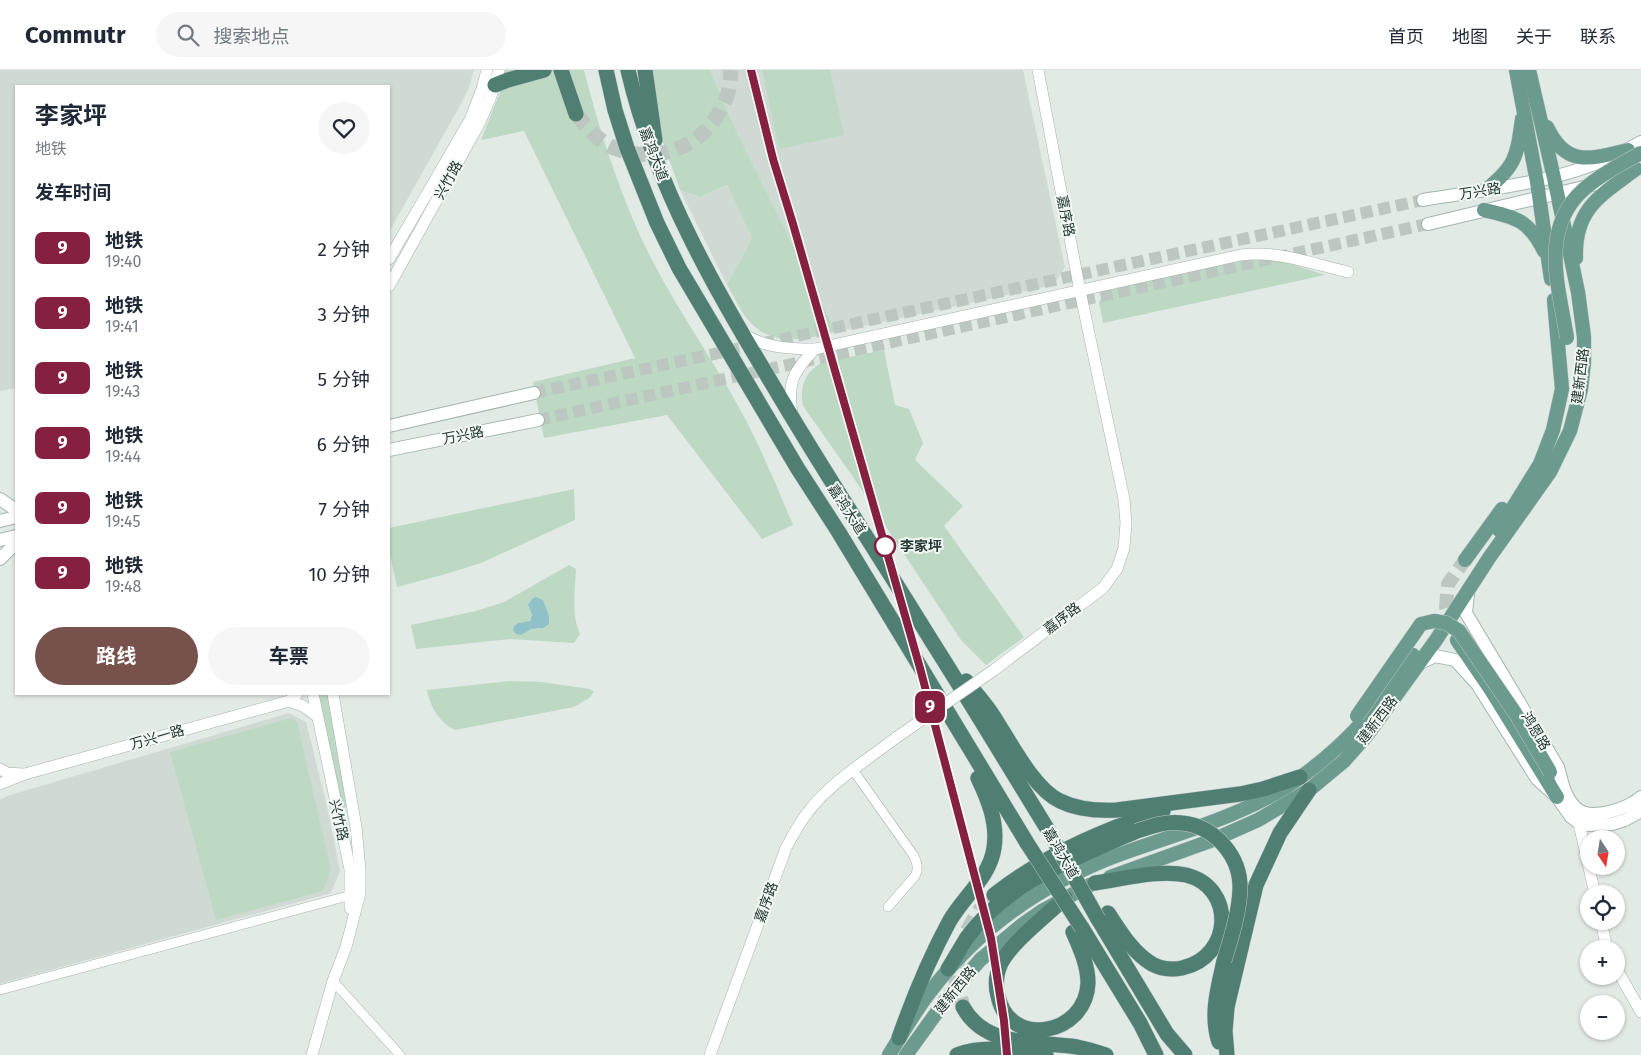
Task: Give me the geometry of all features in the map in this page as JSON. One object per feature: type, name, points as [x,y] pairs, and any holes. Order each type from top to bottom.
[{"type":"highway","points":[[495,85],[544,70]]},
{"type":"highway","name":"嘉鸿大道","points":[[606,70],[615,110],[627,148],[679,268],[793,461],[838,530],[1027,842],[1078,930],[1140,1023],[1156,1055]]},
{"type":"highway","name":"嘉鸿大道","points":[[628,70],[636,106],[660,171],[700,260],[823,471],[931,639],[1068,866],[1103,916],[1167,1034],[1185,1055]]},
{"type":"highway","points":[[645,70],[660,171]]},
{"type":"highway","points":[[563,77],[576,114]]},
{"type":"highway","points":[[931,639],[989,709],[1031,774],[1049,794],[1059,801],[1073,806],[1100,811],[1240,794]]},
{"type":"highway","points":[[899,1038],[917,988],[938,943],[951,920],[986,872],[992,860],[994,823],[986,796],[954,724]]},
{"type":"highway","points":[[994,895],[1033,866],[1093,836],[1153,813],[1264,789],[1300,777]]},
{"type":"highway","points":[[1225,1055],[1224,1031],[1227,1007],[1256,885],[1280,833],[1309,790]]},
{"type":"highway","points":[[948,969],[966,939],[993,910],[1005,899],[1055,867],[1155,825],[1167,823],[1194,825],[1214,835],[1230,852],[1238,875],[1240,889],[1235,925],[1224,961],[1216,998],[1215,1022],[1218,1039],[1225,1055]]},
{"type":"highway","points":[[1096,883],[1160,874],[1186,875],[1196,879],[1211,890],[1216,898],[1221,914],[1221,931],[1213,950],[1206,957],[1197,963],[1168,969],[1151,963],[1135,950],[1103,916]]},
{"type":"highway","points":[[1065,898],[1014,946],[1002,961],[996,984],[998,1000],[1005,1013],[1016,1023],[1031,1029],[1046,1029],[1070,1020],[1080,1009],[1087,992],[1087,974],[1078,930]]},
{"type":"highway","points":[[963,1007],[974,1022],[990,1033],[1000,1037],[1021,1042],[1081,1048],[1106,1055]]},
{"type":"highway","points":[[957,1055],[982,1049],[1046,1055]]},
{"type":"main road","name":"建新西路","points":[[906,1055],[945,1001],[980,960],[1022,925],[1065,898],[1096,883],[1235,831],[1280,809],[1309,790],[1344,761],[1368,734],[1436,640],[1489,558],[1550,472],[1570,430],[1581,389],[1584,337],[1578,292],[1554,178],[1530,105],[1516,70]]},
{"type":"main road","name":"建新西路","points":[[889,1055],[929,993],[948,969],[992,926],[1014,909],[1049,888],[1099,863],[1235,813],[1271,795],[1300,777],[1324,758],[1355,731],[1453,603],[1540,464],[1553,430],[1562,389],[1559,338],[1537,182],[1528,70]]},
{"type":"main road","points":[[1530,105],[1560,148],[1571,155],[1585,158],[1634,151]]},
{"type":"main road","points":[[1486,190],[1503,176],[1512,164],[1530,105]]},
{"type":"main road","points":[[1562,389],[1567,363],[1567,338],[1555,259],[1556,234],[1565,213],[1582,191],[1634,151],[1641,142]]},
{"type":"main road","points":[[1537,182],[1599,164],[1634,151]]},
{"type":"main road","points":[[1539,197],[1605,182],[1639,168]]},
{"type":"main road","points":[[1578,292],[1576,252],[1577,235],[1582,218],[1592,204],[1605,192],[1639,168]]},
{"type":"main road","name":"万兴路","points":[[1423,200],[1537,182]]},
{"type":"main road","name":"万兴路","points":[[1428,224],[1539,197]]},
{"type":"main road","points":[[1484,210],[1511,216],[1524,224],[1539,240],[1548,260]]},
{"type":"main road","name":"万兴路","points":[[391,425],[534,393]]},
{"type":"main road","name":"万兴路","points":[[390,450],[538,420]]},
{"type":"main road","points":[[1465,560],[1516,490],[1540,464]]},
{"type":"main road","points":[[0,499],[15,509]]},
{"type":"main road","points":[[0,521],[15,517]]},
{"type":"main road","points":[[0,540],[15,536]]},
{"type":"main road","points":[[0,559],[15,544]]},
{"type":"main road","name":"鸿恩路","points":[[1468,593],[1466,613],[1558,767],[1561,795],[1571,817],[1579,823]]},
{"type":"main road","points":[[1324,758],[1421,624],[1434,621],[1446,623],[1459,631],[1515,713],[1550,772],[1561,795]]},
{"type":"main road","points":[[1457,640],[1561,795]]},
{"type":"main road","name":"鸿恩路","points":[[1418,664],[1435,656],[1455,660],[1477,684],[1537,779],[1576,808]]},
{"type":"main road","points":[[1576,808],[1585,813],[1608,812],[1624,808],[1641,798]]},
{"type":"main road","points":[[1579,823],[1588,825],[1612,824],[1625,820],[1641,811]]},
{"type":"street","name":"兴竹路","points":[[390,257],[470,120],[487,70]]},
{"type":"street","name":"兴竹路","points":[[390,284],[479,124],[490,100],[499,70]]},
{"type":"street","name":"嘉序路","points":[[710,1055],[786,848],[796,828],[808,811],[853,770],[994,670],[1102,588],[1117,569],[1124,548],[1126,523],[1124,499],[1080,291],[1038,70]]},
{"type":"street","points":[[741,332],[754,341],[776,346],[815,349],[1258,253],[1274,254],[1348,272]]},
{"type":"street","points":[[793,420],[790,399],[792,380],[799,365],[815,349]]},
{"type":"street","name":"兴竹路","points":[[313,695],[356,894]]},
{"type":"street","name":"兴竹路","points":[[312,1055],[333,981],[346,947],[360,870],[356,827],[333,695]]},
{"type":"street","points":[[293,697],[317,716]]},
{"type":"street","name":"万兴一路","points":[[0,784],[24,774],[293,697]]},
{"type":"street","points":[[0,769],[7,773],[24,774]]},
{"type":"street","points":[[853,770],[917,863],[915,876],[888,907]]},
{"type":"street","points":[[1576,808],[1593,885]]},
{"type":"street","points":[[0,990],[356,894]]},
{"type":"street","points":[[333,981],[400,1055]]},
{"type":"street","points":[[1625,984],[1641,1012]]},
{"type":"shaded area","points":[[0,70],[474,70],[469,88],[457,111],[390,230],[390,85],[15,85],[15,388],[0,391]]},
{"type":"shaded area","points":[[710,70],[1023,70],[1065,267],[1054,285],[836,332],[734,126]]},
{"type":"shaded area","points":[[727,185],[752,238],[727,285],[680,190],[700,197]]},
{"type":"shaded area","points":[[289,713],[306,722],[328,811],[340,871],[331,893],[0,984],[0,800],[7,796]]},
{"type":"green space","points":[[506,70],[584,70],[608,152],[638,231],[674,300],[741,411],[762,453],[793,525],[762,539],[667,415],[544,438],[533,382],[635,358],[524,131],[481,140],[501,90]]},
{"type":"green space","points":[[645,70],[710,70],[734,126],[836,332],[801,339],[779,338],[758,330],[746,317],[727,285],[752,238],[727,185],[700,197],[680,190],[663,142]]},
{"type":"green space","points":[[762,70],[830,70],[844,135],[779,149]]},
{"type":"green space","points":[[1276,259],[1325,275],[1103,323],[1099,302],[1105,291],[1243,260]]},
{"type":"green space","points":[[884,350],[895,405],[909,409],[923,443],[915,460],[963,506],[944,526],[1024,637],[986,665],[961,640],[851,474],[803,406],[802,393],[804,381],[815,367],[821,363]]},
{"type":"green space","points":[[574,489],[575,520],[481,563],[397,587],[390,555],[390,528]]},
{"type":"green space","points":[[569,565],[576,569],[575,619],[580,634],[574,643],[510,639],[416,649],[411,625],[476,611],[504,602]],"holes":[[[528,606],[546,609],[549,616],[540,629],[533,628],[528,630],[514,626],[518,623],[530,621],[532,615]]]},
{"type":"green space","points":[[511,681],[541,682],[590,689],[594,692],[589,698],[574,707],[455,730],[444,723],[436,713],[430,702],[427,690]]},
{"type":"green space","points":[[319,695],[330,695],[348,807],[341,808]]},
{"type":"green space","points":[[291,718],[297,722],[331,870],[323,891],[216,920],[170,752]]},
{"type":"water","points":[[536,597],[543,600],[549,616],[549,624],[543,628],[531,629],[521,635],[516,634],[513,630],[514,626],[518,623],[530,621],[532,615],[528,605]]},
{"type":"tunnel","points":[[576,114],[597,137],[612,147],[644,155],[676,150],[690,143],[714,121],[728,95],[731,70]]},
{"type":"tunnel","points":[[534,393],[1423,200]]},
{"type":"tunnel","points":[[538,420],[1428,224]]},
{"type":"tunnel","points":[[1453,628],[1446,607],[1448,584],[1465,560]]},
{"type":"tunnel","points":[[967,931],[979,911],[994,895]]},
{"type":"tunnel","points":[[959,953],[955,976],[963,1007]]},
{"type":"metro line","name":"9","points":[[751,70],[773,159],[920,668],[991,938],[1004,1021],[1007,1055]]},
{"type":"place","name":"李家坪","points":[[885,546]]}]
